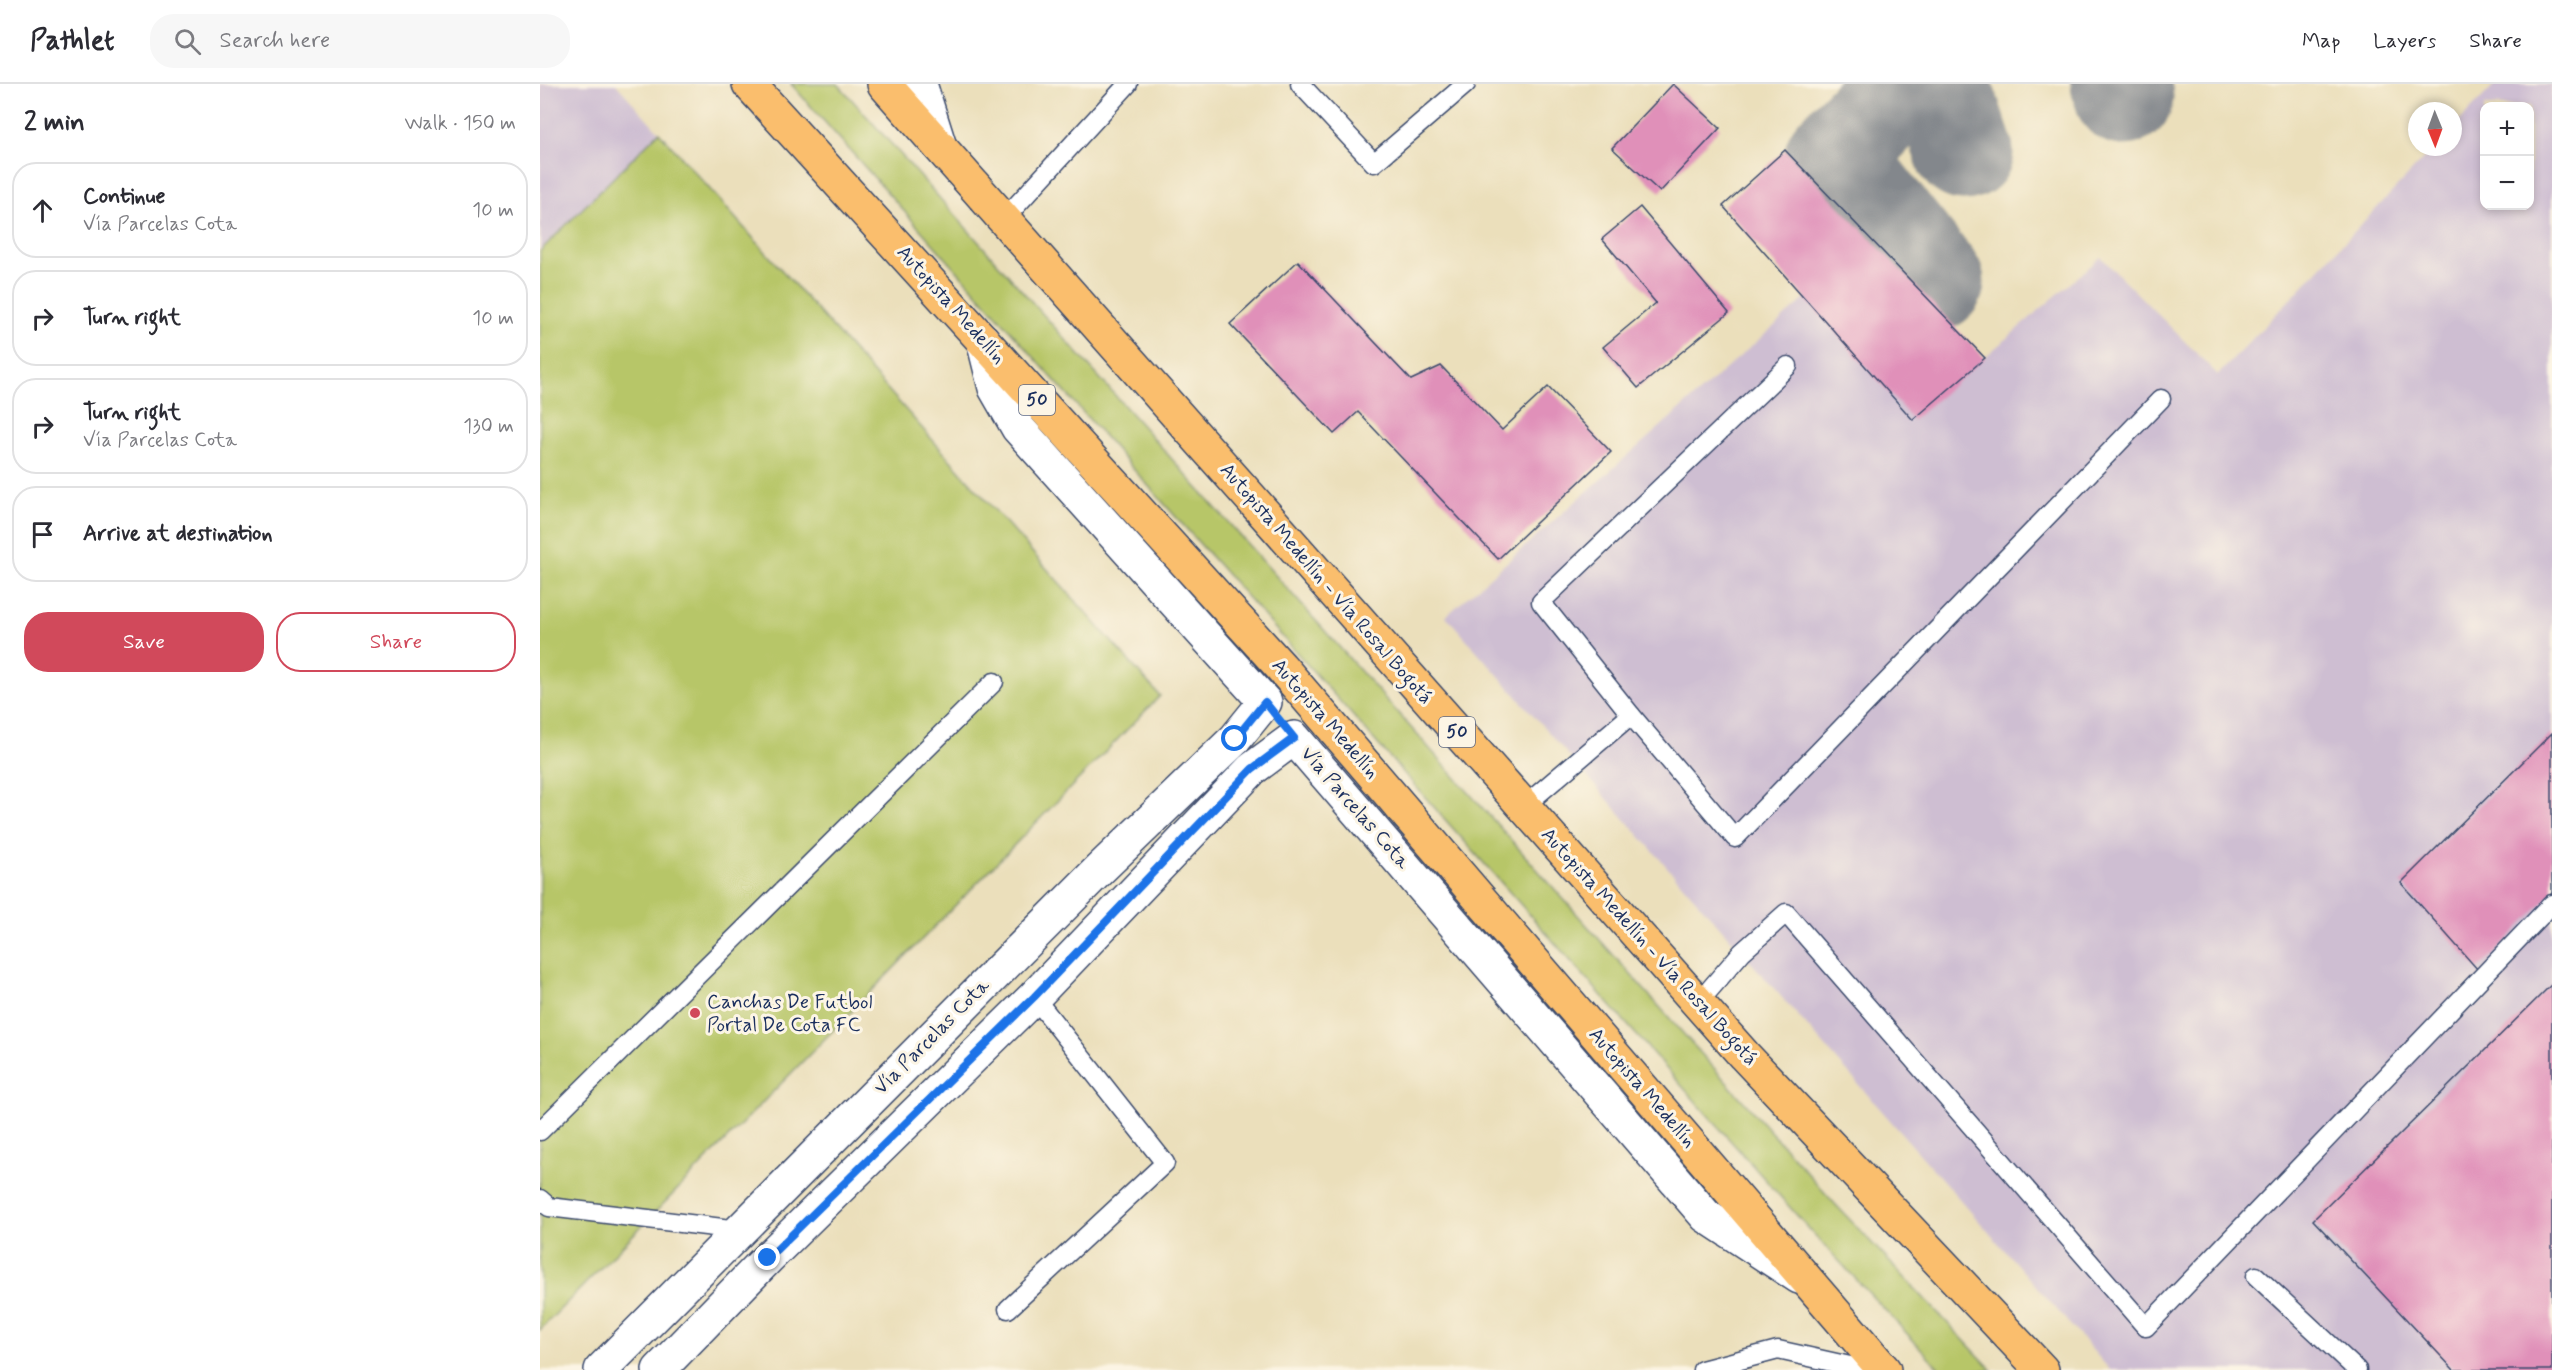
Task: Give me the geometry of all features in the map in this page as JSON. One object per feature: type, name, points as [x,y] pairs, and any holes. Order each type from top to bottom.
[{"type":"highway","name":"Autopista Medellín","points":[[749,84],[1281,667],[1884,1370]]},
{"type":"highway","name":"Autopista Medellín - Vía Rosal Bogotá","points":[[884,84],[1698,1003],[2042,1370]]},
{"type":"street","points":[[920,84],[940,147]]},
{"type":"street","points":[[983,340],[995,388],[1018,428],[1265,702],[1294,738]]},
{"type":"street","name":"Vía Parcelas Cota","points":[[601,1370],[1099,870],[1235,739],[1265,702]]},
{"type":"street","name":"Vía Parcelas Cota","points":[[671,1366],[768,1258],[1034,997],[1252,769],[1294,738],[1706,1216],[1812,1286]]},
{"type":"lane","points":[[1004,219],[1128,84]]},
{"type":"lane","points":[[1300,84],[1374,164],[1466,84]]},
{"type":"lane","points":[[1788,366],[1541,602],[1631,715],[1735,838],[2161,399]]},
{"type":"lane","points":[[540,1131],[994,682]]},
{"type":"lane","points":[[1523,807],[1631,715]]},
{"type":"lane","points":[[1698,1003],[1742,952],[1786,913],[2146,1327],[2552,904]]},
{"type":"lane","points":[[1008,1309],[1166,1163],[1034,997]]},
{"type":"lane","points":[[540,1199],[549,1207],[739,1230]]},
{"type":"lane","points":[[2256,1276],[2357,1370]]},
{"type":"lane","points":[[1702,1370],[1778,1350],[1868,1370]]},
{"type":"shaded area","points":[[540,84],[616,84],[659,132],[540,250]]},
{"type":"shaded area","points":[[2495,84],[2552,84],[2552,1370],[2110,1370],[1446,616],[1806,298],[1913,419],[2101,257],[2218,375],[2426,156],[2462,156],[2462,119]]},
{"type":"green space","points":[[791,84],[838,84],[1835,1204],[1992,1370],[1941,1370],[1810,1230]]},
{"type":"green space","name":"Canchas De Futbol Portal De Cota FC","points":[[659,132],[1160,696],[540,1330],[540,251]]},
{"type":"building","points":[[1673,84],[1720,128],[1660,192],[1612,148]]},
{"type":"building","points":[[1785,150],[1985,358],[1913,420],[1723,206]]},
{"type":"building","points":[[1640,207],[1729,313],[1638,388],[1603,347],[1656,303],[1602,239]]},
{"type":"building","points":[[1298,261],[1411,380],[1441,366],[1502,430],[1548,387],[1611,452],[1498,559],[1358,412],[1334,434],[1230,324]]},
{"type":"building","points":[[2552,733],[2552,893],[2478,970],[2401,883]]},
{"type":"building","points":[[2552,984],[2552,1370],[2454,1370],[2313,1220]]},
{"type":"taxiway","points":[[1904,84],[1834,156],[1935,282]]},
{"type":"taxiway","points":[[1941,84],[1964,151]]},
{"type":"taxiway","points":[[2120,84],[2124,96]]},
{"type":"place","name":"Canchas De Futbol Portal De Cota FC","points":[[695,1013]]},
{"type":"route","points":[[768,1258],[1034,997],[1252,769],[1294,738],[1265,702],[1235,739]]}]
